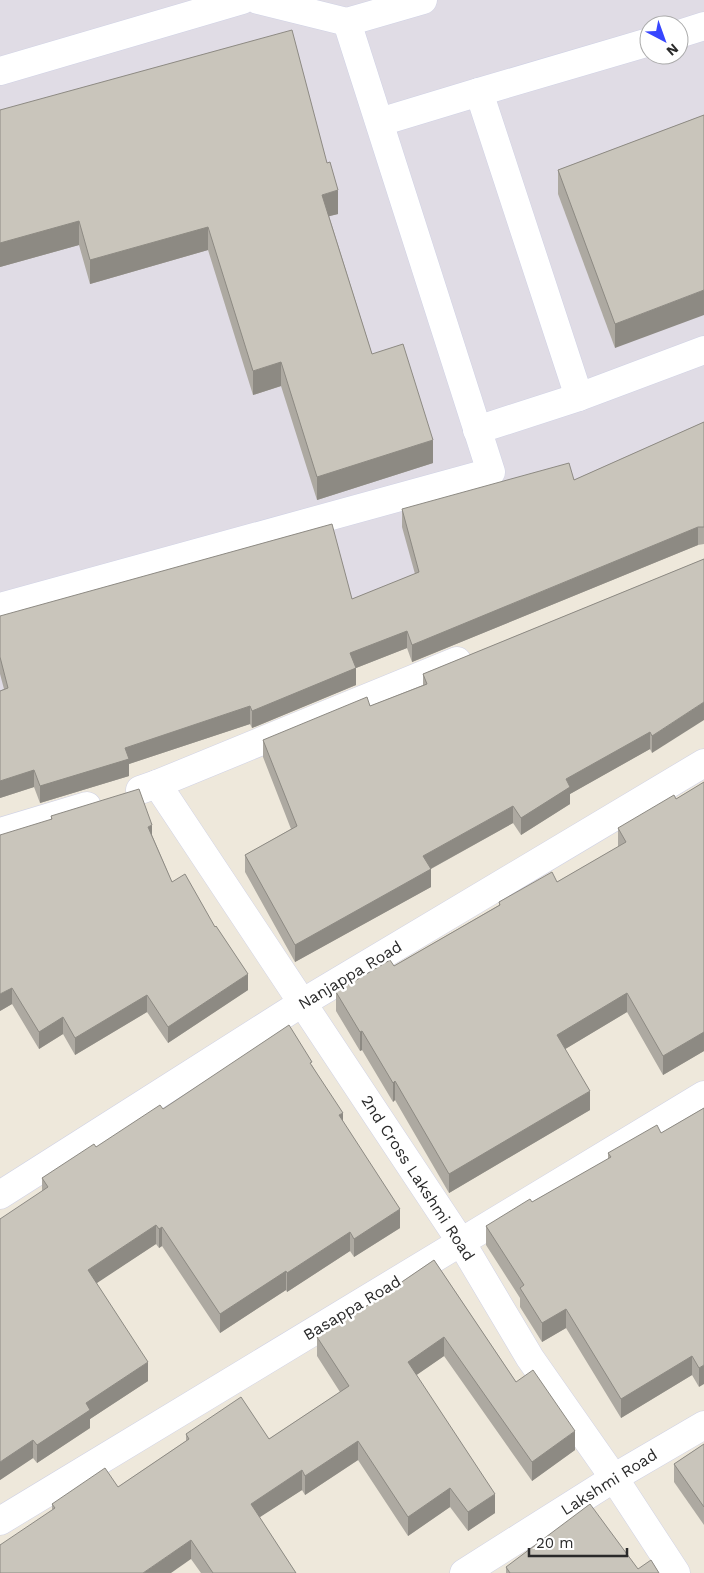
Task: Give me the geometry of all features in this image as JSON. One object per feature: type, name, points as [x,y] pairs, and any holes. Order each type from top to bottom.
[{"type":"street","points":[[0,71],[242,0]]},
{"type":"street","points":[[258,0],[347,22],[423,0]]},
{"type":"street","points":[[0,606],[490,472],[347,22]]},
{"type":"street","points":[[689,31],[704,26]]},
{"type":"street","points":[[380,122],[639,45]]},
{"type":"street","points":[[479,92],[579,397]]},
{"type":"street","points":[[477,430],[579,397],[704,350]]},
{"type":"street","points":[[0,832],[157,784],[476,653]]},
{"type":"street","name":"Nanjappa Road","points":[[0,1195],[302,1003],[704,762]]},
{"type":"street","name":"2nd Cross Lakshmi Road","points":[[157,784],[461,1242],[530,1358],[614,1478],[676,1573]]},
{"type":"street","name":"Basappa Road","points":[[0,1521],[704,1095]]},
{"type":"street","name":"Lakshmi Road","points":[[464,1573],[614,1478],[704,1425]]},
{"type":"shaded area","points":[[0,0],[704,0],[704,488],[617,530],[0,696]]},
{"type":"building","points":[[292,30],[327,163],[330,162],[338,190],[322,195],[372,354],[403,344],[433,440],[317,477],[281,362],[253,371],[208,227],[90,260],[79,221],[0,243],[0,110]]},
{"type":"building","points":[[704,115],[704,290],[615,324],[558,170]]},
{"type":"building","points":[[704,422],[704,527],[698,527],[412,645],[407,631],[350,653],[356,668],[252,711],[250,706],[125,748],[129,759],[40,786],[34,770],[0,781],[0,691],[8,688],[0,657],[0,616],[332,524],[352,599],[419,572],[402,509],[569,463],[574,480]]},
{"type":"building","points":[[704,559],[704,702],[652,736],[650,732],[566,779],[570,787],[521,818],[513,806],[423,856],[431,869],[295,945],[245,855],[297,826],[263,740],[367,697],[370,706],[427,684],[423,674]]},
{"type":"building","points":[[704,782],[704,1032],[663,1056],[627,993],[557,1035],[590,1091],[449,1174],[395,1081],[393,1083],[336,992],[390,960],[394,966],[500,905],[499,902],[552,872],[557,882],[626,842],[618,828],[674,795],[676,799]]},
{"type":"building","points":[[139,789],[152,825],[148,827],[172,882],[185,874],[215,927],[248,974],[168,1027],[147,995],[75,1038],[63,1017],[39,1032],[12,988],[0,994],[0,835],[52,819],[51,816]]},
{"type":"building","points":[[289,1025],[312,1062],[310,1063],[343,1113],[339,1115],[400,1209],[354,1239],[350,1232],[220,1314],[162,1227],[159,1229],[156,1225],[88,1270],[148,1362],[86,1403],[90,1410],[37,1445],[33,1440],[0,1462],[0,1219],[48,1187],[42,1178],[94,1144],[96,1147],[160,1105],[163,1109]]},
{"type":"building","points":[[704,1108],[704,1365],[699,1368],[692,1356],[621,1399],[566,1309],[542,1323],[520,1288],[524,1285],[486,1226],[530,1199],[532,1202],[611,1157],[608,1153],[657,1125],[661,1133]]},
{"type":"building","points":[[434,1260],[516,1382],[533,1370],[575,1431],[532,1462],[444,1337],[408,1362],[495,1494],[468,1512],[450,1488],[408,1517],[358,1441],[305,1476],[302,1470],[251,1504],[296,1573],[213,1573],[191,1540],[143,1573],[0,1573],[0,1545],[55,1508],[52,1504],[105,1468],[118,1487],[189,1439],[186,1434],[241,1397],[269,1439],[349,1386],[317,1337]]},
{"type":"building","points":[[704,1444],[704,1507],[674,1464]]},
{"type":"building","points":[[590,1504],[638,1569],[651,1560],[659,1573],[510,1573],[506,1567]]}]
